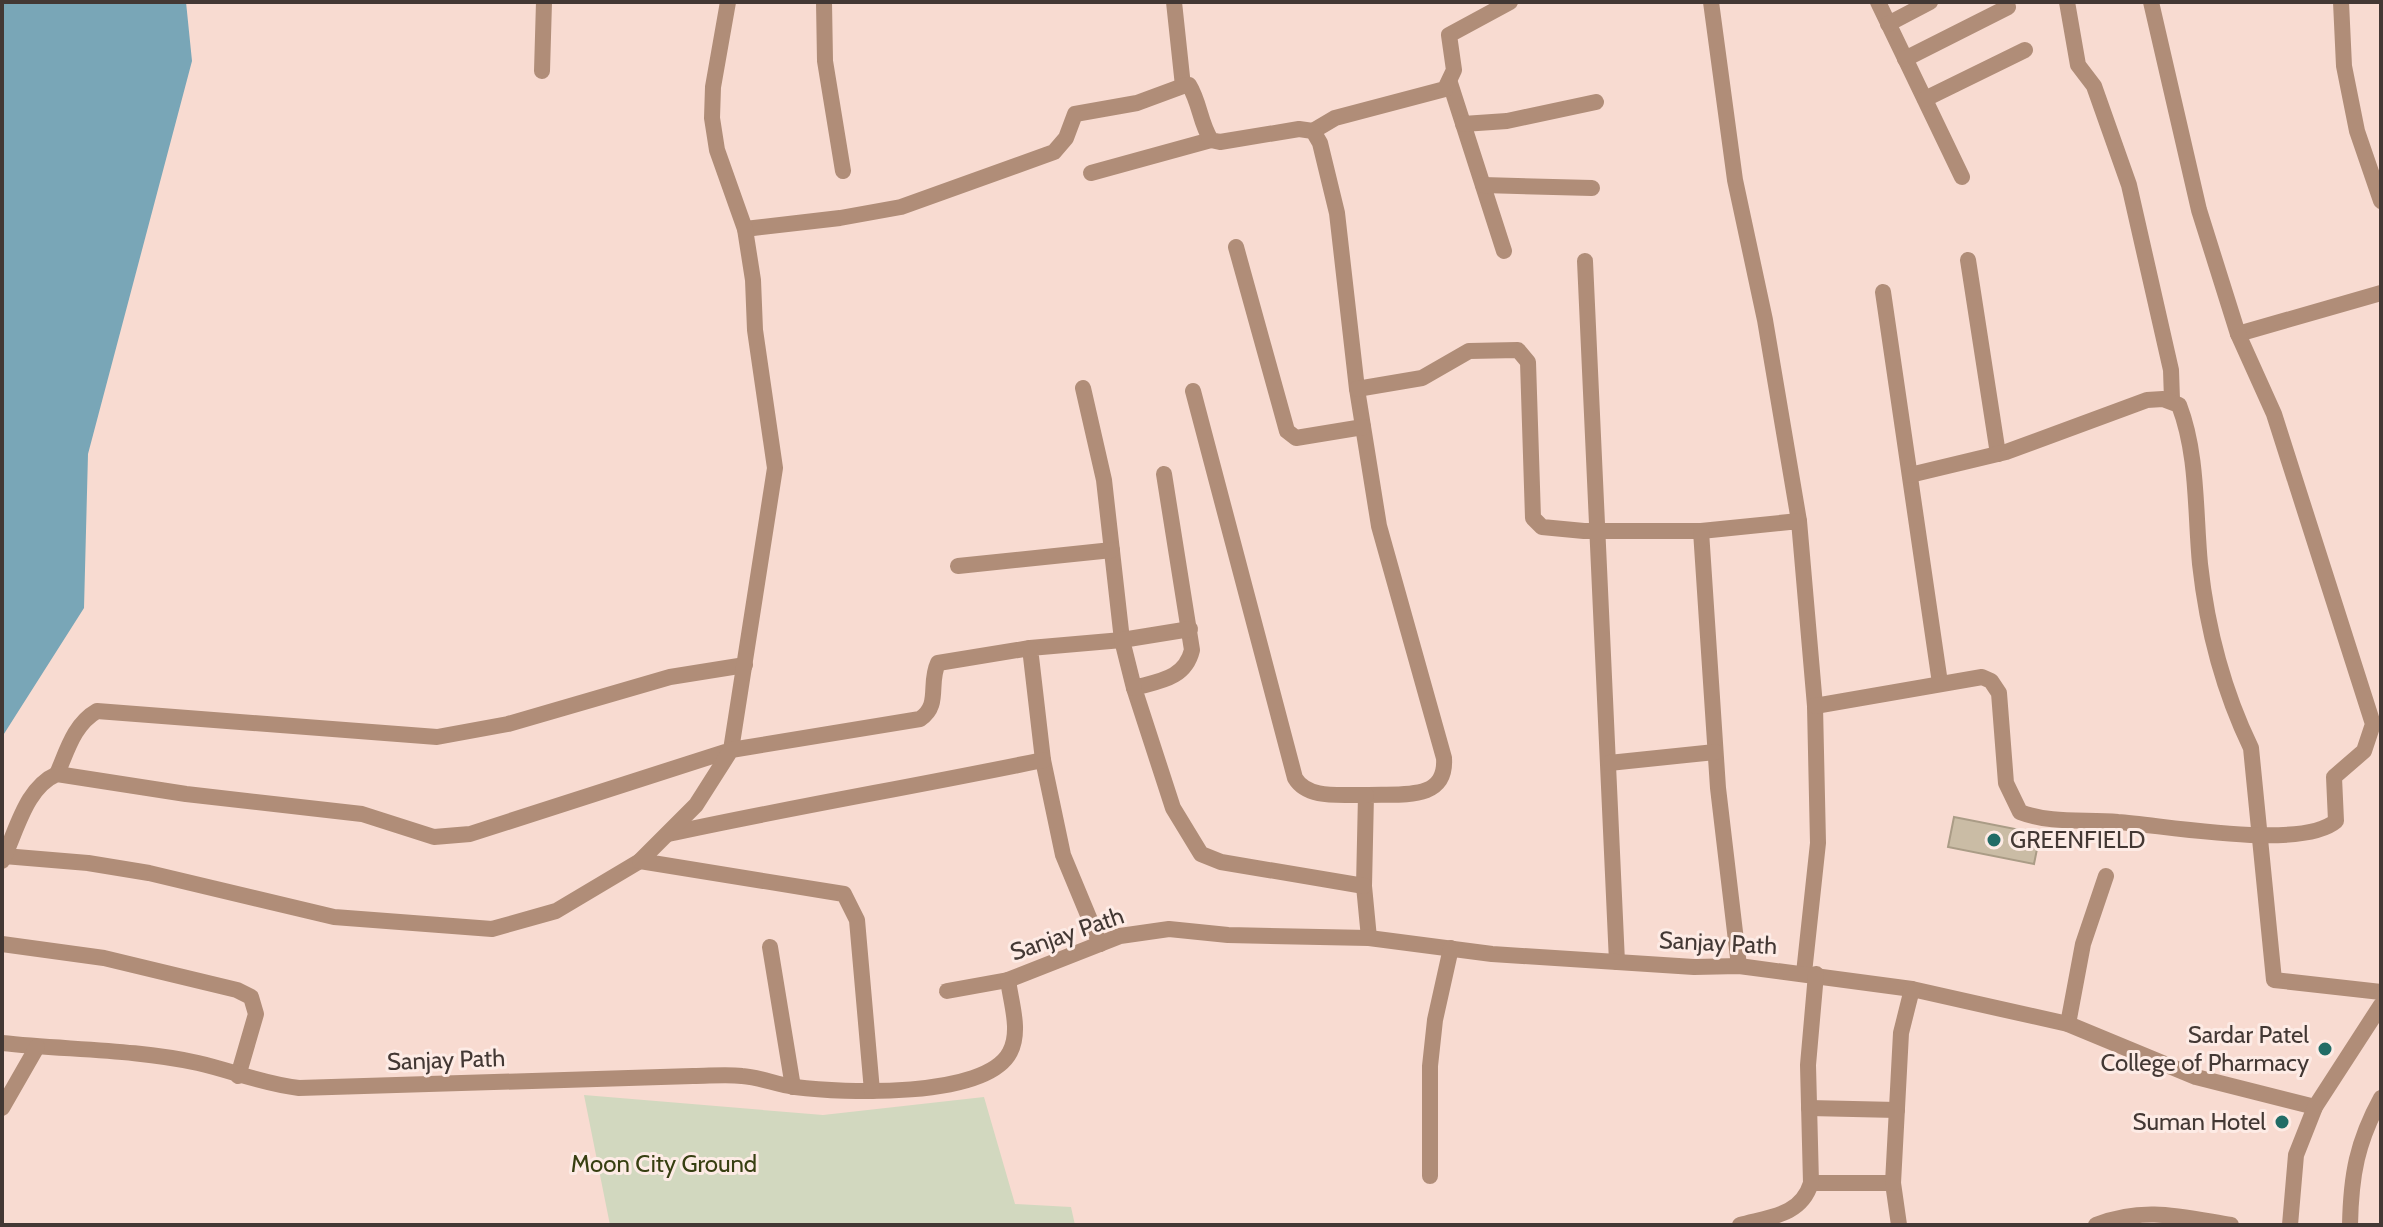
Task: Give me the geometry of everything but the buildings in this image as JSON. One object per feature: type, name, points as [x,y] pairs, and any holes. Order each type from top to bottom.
[{"type":"street","points":[[542,71],[544,2]]},
{"type":"street","points":[[728,2],[713,87],[712,118],[717,150],[745,229],[753,280],[755,330],[775,468],[731,750],[696,805],[640,861],[556,911],[492,929],[334,917],[149,873],[88,863],[3,858],[33,794],[43,780],[57,774],[186,794],[362,814],[434,837],[470,834],[731,750],[920,719],[930,712],[934,703],[934,672],[938,663],[1030,648],[1122,640],[1190,629]]},
{"type":"street","points":[[824,2],[825,61],[843,171]]},
{"type":"street","points":[[1174,2],[1183,86]]},
{"type":"street","points":[[1504,251],[1450,83],[1454,70],[1449,35],[1510,2]]},
{"type":"street","points":[[1711,2],[1735,180],[1765,320],[1799,521],[1815,706],[1818,843],[1808,1065],[1811,1183],[1806,1200],[1792,1211],[1740,1225]]},
{"type":"street","points":[[1878,2],[1962,177]]},
{"type":"street","points":[[1888,24],[1930,2]]},
{"type":"street","points":[[2067,2],[2078,65],[2094,86],[2133,198],[2171,370],[2172,400]]},
{"type":"street","points":[[1815,706],[1972,677],[1991,681],[1999,693],[2006,783],[2012,801],[2020,812],[2038,819],[2117,822],[2242,836],[2323,830],[2336,821],[2334,777],[2364,751],[2373,724],[2274,414],[2238,334],[2199,210],[2151,2]]},
{"type":"street","points":[[2341,2],[2344,66],[2357,131],[2381,201]]},
{"type":"street","points":[[1905,59],[2008,7]]},
{"type":"street","points":[[1925,99],[2025,50]]},
{"type":"street","points":[[1091,173],[1211,140],[1220,142],[1299,129],[1313,131],[1335,118],[1437,93],[1450,83]]},
{"type":"street","points":[[745,229],[901,207],[1054,152],[1066,138],[1075,114],[1137,103],[1183,86],[1189,85],[1196,97],[1205,131],[1211,140]]},
{"type":"street","points":[[1463,124],[1507,121],[1596,102]]},
{"type":"street","points":[[1193,391],[1295,778],[1301,788],[1313,793],[1366,795],[1424,792],[1438,786],[1445,775],[1444,758],[1379,526],[1357,389],[1337,213],[1320,143],[1313,131]]},
{"type":"street","points":[[1483,185],[1592,188]]},
{"type":"street","points":[[1236,247],[1287,431],[1296,438],[1363,427]]},
{"type":"street","points":[[1968,260],[1998,454]]},
{"type":"street","points":[[1585,261],[1600,531],[1617,962]]},
{"type":"street","points":[[1883,292],[1940,683]]},
{"type":"street","points":[[2238,334],[2381,293]]},
{"type":"street","points":[[1357,389],[1422,378],[1469,351],[1518,350],[1525,354],[1528,362],[1533,518],[1542,527],[1600,531],[1701,531],[1799,521]]},
{"type":"street","points":[[1083,388],[1104,480],[1122,640],[1134,688],[1173,808],[1201,854],[1221,862],[1364,886]]},
{"type":"street","points":[[1910,475],[1998,454],[2147,400],[2172,400],[2179,405],[2190,450],[2201,566],[2214,644],[2238,721],[2251,748],[2274,980],[2381,992]]},
{"type":"street","points":[[1134,688],[1172,677],[1188,666],[1192,650],[1164,474]]},
{"type":"street","points":[[1701,531],[1715,752],[1739,966]]},
{"type":"street","points":[[958,566],[1112,550]]},
{"type":"street","points":[[1030,648],[1043,760],[1063,855],[1100,944]]},
{"type":"street","points":[[57,774],[76,731],[86,717],[97,711],[437,737],[508,724],[670,677],[745,665]]},
{"type":"street","points":[[1609,763],[1715,752]]},
{"type":"street","points":[[668,834],[806,804],[896,790],[1043,760]]},
{"type":"street","points":[[1366,795],[1364,886],[1369,938]]},
{"type":"street","points":[[640,861],[844,894],[857,920],[872,1091]]},
{"type":"street","points":[[2068,1024],[2083,944],[2106,876]]},
{"type":"street","name":"Sanjay Path","points":[[2,1043],[115,1051],[198,1063],[238,1076],[299,1088],[706,1076],[743,1076],[793,1087],[872,1091],[957,1083],[995,1068],[1009,1054],[1016,1036],[1008,980],[1120,936],[1169,929],[1228,935],[1369,938],[1617,962],[1739,966],[1810,973],[1912,989],[2068,1024],[2196,1077],[2315,1107]]},
{"type":"street","points":[[2,944],[104,958],[237,990],[251,997],[256,1014],[238,1076]]},
{"type":"street","points":[[770,947],[793,1087]]},
{"type":"street","points":[[1430,1176],[1430,1066],[1435,1020],[1451,948]]},
{"type":"street","points":[[947,991],[1008,980]]},
{"type":"street","points":[[1899,1225],[1893,1183],[1901,1033],[1912,989]]},
{"type":"street","points":[[2290,1225],[2296,1155],[2315,1107],[2381,1005]]},
{"type":"street","points":[[2,1108],[37,1047]]},
{"type":"street","points":[[2350,1225],[2351,1184],[2361,1134],[2381,1098]]},
{"type":"street","points":[[1809,1108],[1897,1110]]},
{"type":"street","points":[[1811,1183],[1893,1183]]},
{"type":"street","points":[[2096,1225],[2125,1214],[2162,1214],[2231,1225]]},
{"type":"green space","name":"Moon City Ground","points":[[584,1095],[823,1115],[984,1097],[1015,1204],[1071,1207],[1075,1225],[610,1225]]},
{"type":"water","points":[[2,2],[186,2],[192,61],[88,454],[84,608],[2,737]]},
{"type":"place","name":"GREENFIELD","points":[[1994,840]]},
{"type":"place","name":"Sardar Patel College of Pharmacy","points":[[2325,1049]]},
{"type":"place","name":"Suman Hotel","points":[[2282,1122]]}]
